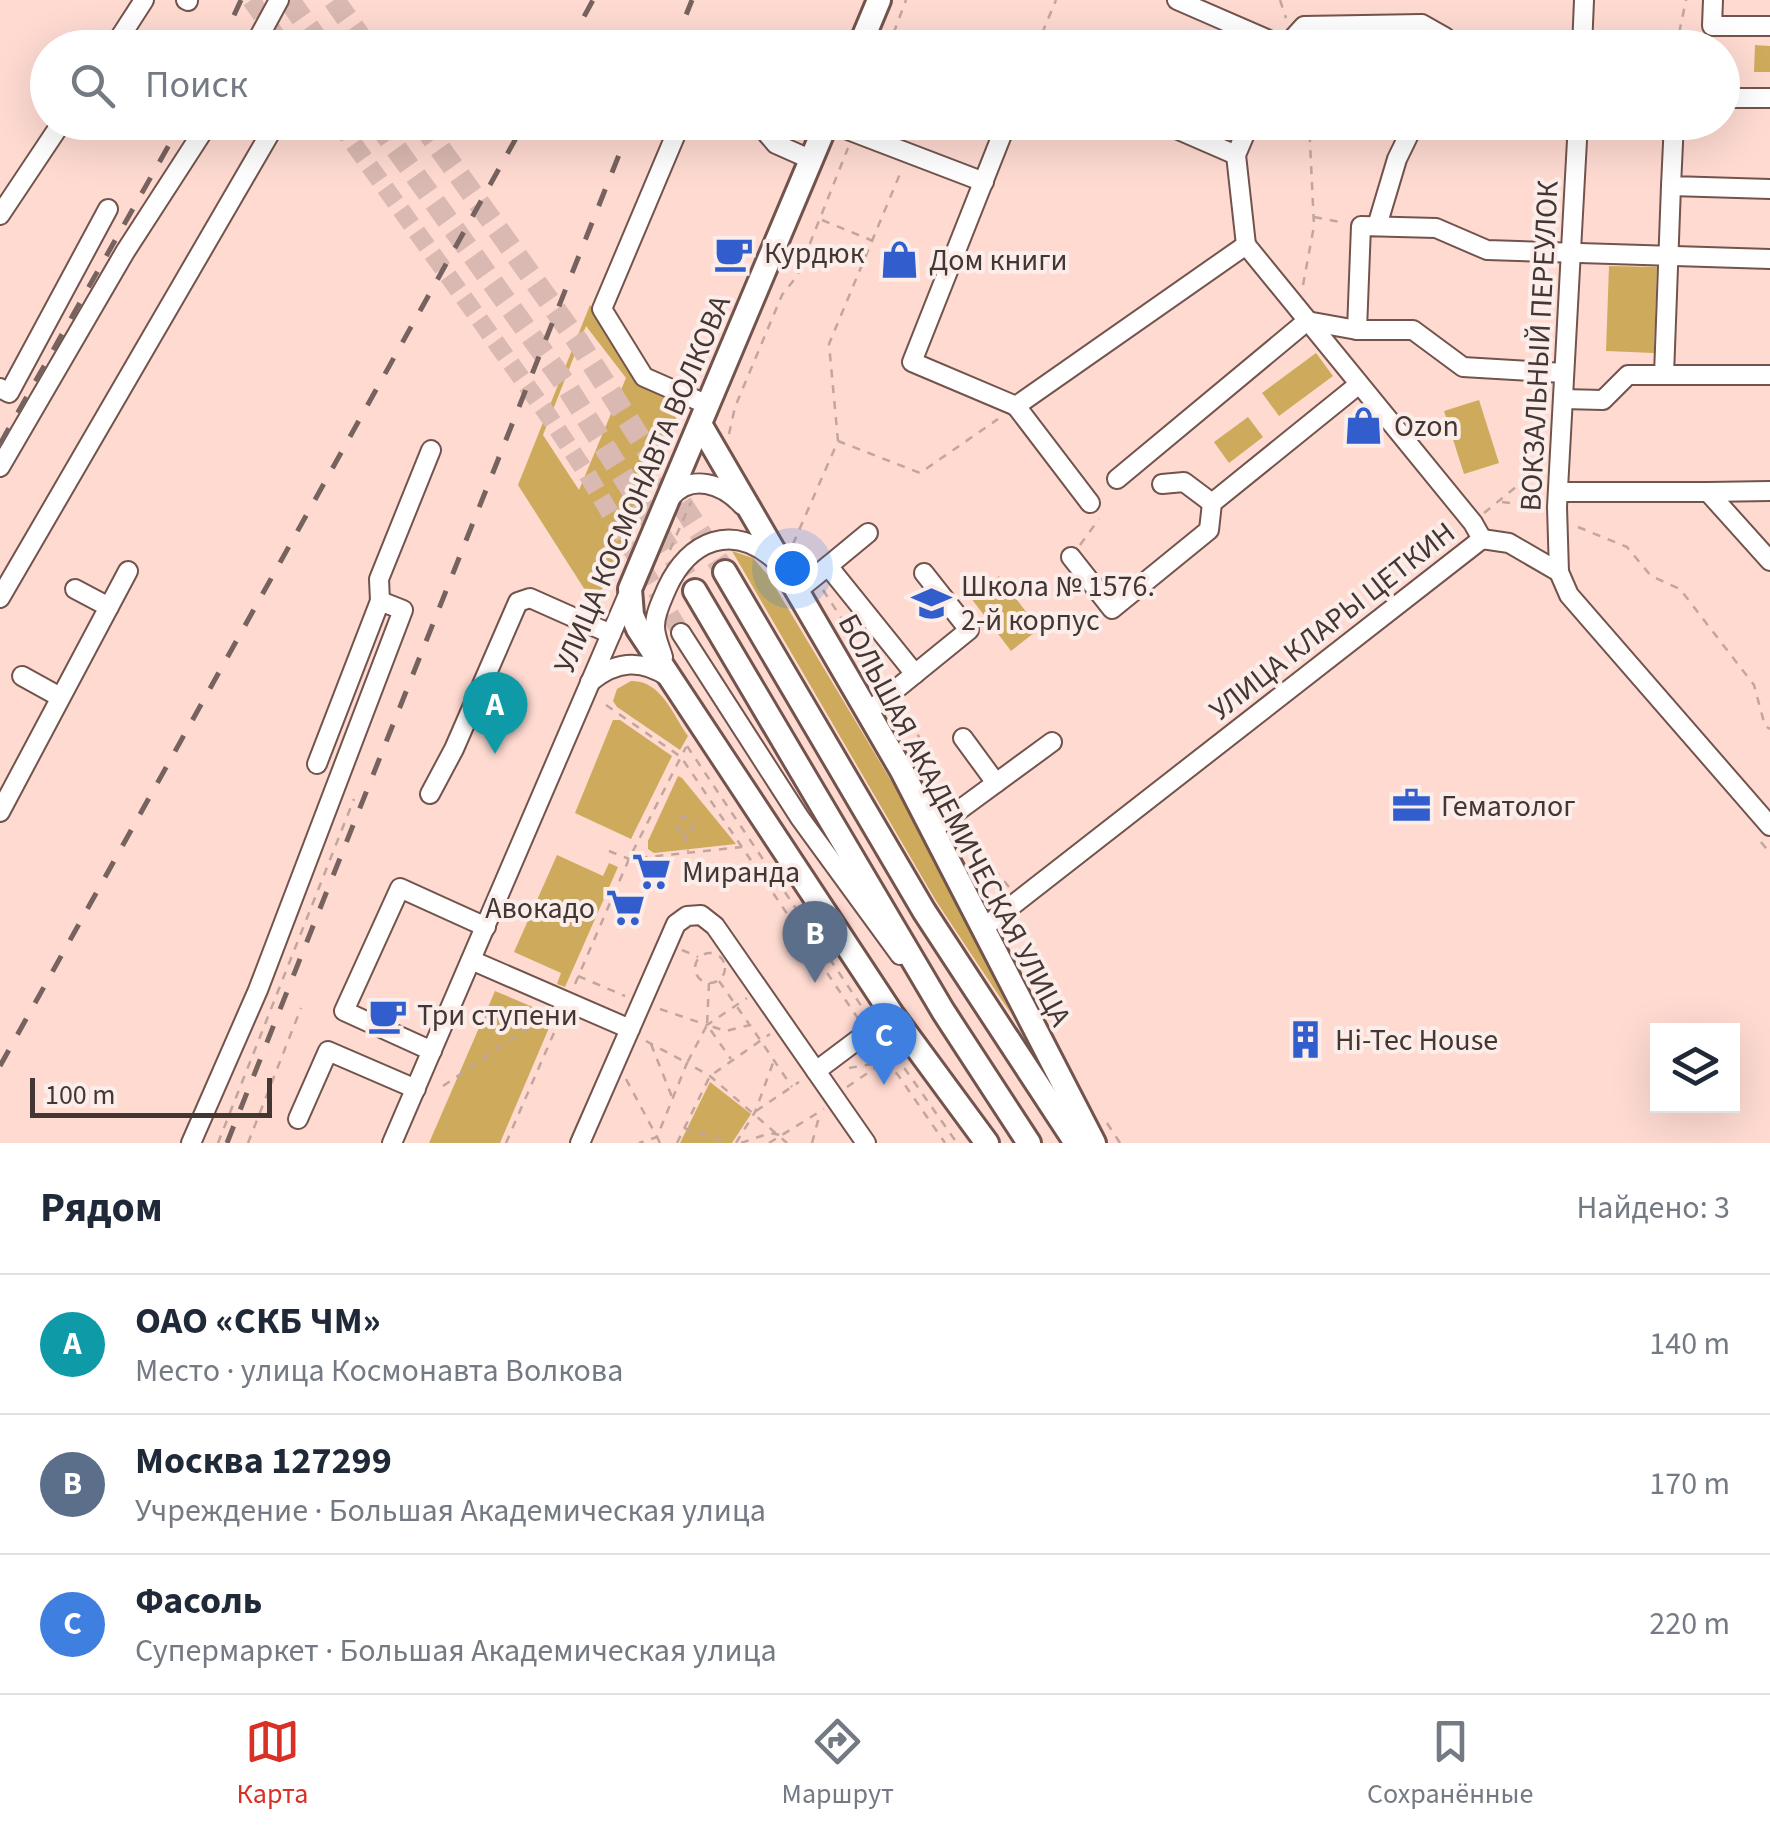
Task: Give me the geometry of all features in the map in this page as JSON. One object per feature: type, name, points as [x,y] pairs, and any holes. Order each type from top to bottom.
[{"type":"main road","points":[[866,30],[879,0]]},
{"type":"main road","name":"УЛИЦА КОСМОНАВТА ВОЛКОВА","points":[[630,589],[820,140]]},
{"type":"main road","name":"БОЛЬШАЯ АКАДЕМИЧЕСКАЯ УЛИЦА","points":[[704,414],[746,509],[868,712],[1094,1143]]},
{"type":"main road","points":[[725,572],[924,911],[1076,1143]]},
{"type":"main road","points":[[630,589],[632,615],[638,629],[675,681],[878,1024],[934,1072],[948,1076],[961,1070],[967,1057],[964,1043]]},
{"type":"main road","points":[[695,592],[943,1011],[1029,1143]]},
{"type":"main road","points":[[929,1066],[987,1143]]},
{"type":"street","points":[[124,30],[144,0]]},
{"type":"street","points":[[263,30],[279,0]]},
{"type":"street","points":[[1177,0],[1252,30]]},
{"type":"street","points":[[1583,30],[1584,0]]},
{"type":"street","points":[[1712,0],[1712,26],[1770,26]]},
{"type":"street","points":[[1300,30],[1304,26],[1422,24],[1433,30]]},
{"type":"street","points":[[1740,98],[1770,98]]},
{"type":"street","points":[[0,215],[50,140]]},
{"type":"street","points":[[0,466],[125,252],[197,140]]},
{"type":"street","points":[[0,598],[266,140]]},
{"type":"street","points":[[673,140],[602,310],[644,378],[704,414]]},
{"type":"street","points":[[772,140],[812,160]]},
{"type":"street","points":[[874,140],[984,182]]},
{"type":"street","points":[[1000,140],[912,362],[1016,406],[1090,503]]},
{"type":"street","points":[[1203,140],[1236,154]]},
{"type":"street","points":[[1242,140],[1236,154],[1246,245],[1478,531]]},
{"type":"street","points":[[1357,330],[1369,226],[1407,140]]},
{"type":"street","name":"ВОКЗАЛЬНЫЙ ПЕРЕУЛОК","points":[[1558,572],[1558,492],[1577,140]]},
{"type":"street","points":[[1664,375],[1673,140]]},
{"type":"street","points":[[1671,186],[1770,189]]},
{"type":"street","points":[[0,388],[9,393],[108,210]]},
{"type":"street","points":[[1369,226],[1436,228],[1487,250],[1770,259]]},
{"type":"street","points":[[1016,406],[1246,245]]},
{"type":"street","points":[[1303,316],[1357,330],[1413,330],[1463,367],[1564,372]]},
{"type":"street","points":[[1118,480],[1303,316]]},
{"type":"street","points":[[1563,399],[1603,400],[1628,375],[1770,374]]},
{"type":"street","points":[[1071,557],[1112,609],[1210,530],[1212,503],[1358,385]]},
{"type":"street","points":[[317,764],[380,600],[379,580],[431,450]]},
{"type":"street","points":[[665,505],[682,485],[692,482],[733,495],[746,509]]},
{"type":"street","points":[[1162,484],[1184,482],[1212,503]]},
{"type":"street","points":[[1558,492],[1770,492]]},
{"type":"street","points":[[1708,492],[1770,561]]},
{"type":"street","name":"УЛИЦА КЛАРЫ ЦЕТКИН","points":[[982,929],[1478,531],[1510,543],[1558,572],[1568,594],[1764,832]]},
{"type":"street","points":[[797,591],[868,533]]},
{"type":"street","points":[[675,681],[655,631],[658,610],[680,563],[694,550],[723,540],[752,544],[783,568]]},
{"type":"street","points":[[828,566],[915,674]]},
{"type":"street","points":[[0,812],[128,571]]},
{"type":"street","points":[[868,712],[969,630],[924,573]]},
{"type":"street","points":[[75,589],[109,608]]},
{"type":"street","name":"УЛИЦА КОСМОНАВТА ВОЛКОВА","points":[[392,1143],[630,589]]},
{"type":"street","points":[[430,794],[518,602],[530,598],[612,634]]},
{"type":"street","points":[[191,1143],[258,990],[403,610],[380,600]]},
{"type":"street","points":[[681,633],[800,818],[943,1011]]},
{"type":"street","points":[[590,682],[604,671],[633,663],[658,670],[675,681]]},
{"type":"street","points":[[22,676],[60,697]]},
{"type":"street","points":[[963,738],[996,783]]},
{"type":"street","points":[[932,830],[1052,742]]},
{"type":"street","points":[[432,1051],[344,1011],[400,888],[486,927]]},
{"type":"street","points":[[580,1143],[676,924],[687,916],[701,915],[715,926],[838,1097],[866,1143]]},
{"type":"street","points":[[471,960],[630,1029]]},
{"type":"street","points":[[816,1071],[878,1024]]},
{"type":"street","points":[[298,1119],[328,1051],[416,1089]]},
{"type":"path","points":[[895,30],[906,0]]},
{"type":"path","points":[[1044,30],[1056,0]]},
{"type":"path","points":[[1280,0],[1285,30]]},
{"type":"path","points":[[1680,30],[1686,0]]},
{"type":"path","points":[[1303,316],[1313,216],[1310,140]]},
{"type":"path","points":[[792,544],[838,441],[829,344],[908,153]]},
{"type":"path","points":[[1313,216],[1369,226]]},
{"type":"path","points":[[820,219],[873,241]]},
{"type":"path","points":[[838,441],[920,473],[1016,406]]},
{"type":"path","points":[[1478,531],[1499,502],[1538,470]]},
{"type":"path","points":[[1499,502],[1536,506]]},
{"type":"path","points":[[1071,557],[1101,517],[1090,503]]},
{"type":"path","points":[[1578,527],[1627,547],[1652,576],[1680,589],[1754,685],[1765,726],[1770,730]]},
{"type":"path","points":[[606,704],[681,757],[878,1024]]},
{"type":"path","points":[[506,1143],[629,859],[692,736]]},
{"type":"path","points":[[686,746],[878,1024],[876,1040],[888,1057],[905,1069],[957,1143]]},
{"type":"path","points":[[218,1143],[354,799]]},
{"type":"path","points":[[1764,832],[1770,852]]},
{"type":"path","points":[[685,833],[688,852]]},
{"type":"path","points":[[609,851],[629,859],[744,847]]},
{"type":"path","points":[[708,953],[724,962],[724,972],[718,980],[700,979],[696,972],[699,958],[708,953]]},
{"type":"path","points":[[578,976],[642,1003],[726,1031],[750,1025]]},
{"type":"path","points":[[718,980],[792,1087]]},
{"type":"path","points":[[657,1137],[707,1025],[709,982]]},
{"type":"path","points":[[707,1025],[760,989]]},
{"type":"path","points":[[443,1086],[568,1001]]},
{"type":"path","points":[[248,1143],[301,1008]]},
{"type":"path","points":[[677,1143],[710,1076],[784,1024]]},
{"type":"path","points":[[878,1024],[870,1043],[898,1075],[945,1143]]},
{"type":"path","points":[[707,1025],[732,1060]]},
{"type":"path","points":[[630,1029],[710,1076],[787,1143]]},
{"type":"path","points":[[651,1044],[672,1099]]},
{"type":"path","points":[[616,1060],[660,1143]]},
{"type":"path","points":[[739,1143],[774,1060]]},
{"type":"path","points":[[768,1143],[820,1112],[879,1065]]},
{"type":"path","points":[[755,1112],[816,1071]]},
{"type":"path","points":[[812,1143],[820,1112]]},
{"type":"path","points":[[684,1128],[729,1143]]},
{"type":"path","points":[[739,1143],[770,1134],[782,1135]]},
{"type":"path","points":[[638,1143],[657,1137]]},
{"type":"shaded area","points":[[1755,45],[1770,46],[1770,72],[1754,72]]},
{"type":"shaded area","points":[[1609,266],[1657,267],[1654,353],[1606,351]]},
{"type":"shaded area","points":[[590,305],[642,384],[683,402],[599,596],[585,590],[518,485]],"holes":[[[586,326],[626,378],[579,490],[543,435]]]},
{"type":"shaded area","points":[[1316,353],[1333,376],[1279,416],[1262,393]]},
{"type":"shaded area","points":[[1479,400],[1499,463],[1464,474],[1444,411]]},
{"type":"shaded area","points":[[1248,417],[1263,437],[1229,463],[1214,442]]},
{"type":"shaded area","points":[[732,551],[753,558],[768,575],[935,854],[1011,1014],[936,901]]},
{"type":"shaded area","points":[[999,576],[1039,629],[1011,651],[971,598]]},
{"type":"shaded area","points":[[631,681],[650,686],[665,700],[688,736],[680,750],[617,707],[613,701],[617,689]]},
{"type":"shaded area","points":[[613,720],[620,720],[672,756],[631,839],[575,813]]},
{"type":"shaded area","points":[[678,776],[736,844],[654,853],[648,849],[648,841]]},
{"type":"shaded area","points":[[557,855],[603,876],[609,863],[618,867],[565,987],[557,984],[561,973],[514,952]]},
{"type":"shaded area","points":[[495,991],[554,1016],[500,1143],[429,1143]]},
{"type":"shaded area","points":[[710,1082],[751,1114],[732,1143],[680,1143]]},
{"type":"tunnel","points":[[251,0],[272,30]]},
{"type":"tunnel","points":[[289,0],[310,30]]},
{"type":"tunnel","points":[[334,0],[355,30]]},
{"type":"tunnel","points":[[351,140],[550,418],[681,633]]},
{"type":"tunnel","points":[[390,140],[564,382],[695,591]]},
{"type":"tunnel","points":[[434,140],[579,343],[725,572]]},
{"type":"railway","points":[[227,30],[241,0]]},
{"type":"railway","points":[[577,30],[593,0]]},
{"type":"railway","points":[[680,30],[692,0]]},
{"type":"railway","points":[[0,444],[172,140]]},
{"type":"railway","points":[[0,1066],[515,140]]},
{"type":"railway","points":[[227,1143],[625,140]]},
{"type":"place","name":"Курдюк","points":[[734,253]]},
{"type":"place","name":"Дом книги","points":[[899,260]]},
{"type":"place","name":"Ozon","points":[[1364,426]]},
{"type":"place","name":"Школа № 1576. 2-й корпус","points":[[931,603]]},
{"type":"place","name":"ОАО «СКБ ЧМ»","points":[[495,754]]},
{"type":"place","name":"Гематолог","points":[[1411,806]]},
{"type":"place","name":"Миранда","points":[[652,872]]},
{"type":"place","name":"Авокадо","points":[[625,908]]},
{"type":"place","name":"Москва 127299","points":[[815,983]]},
{"type":"place","name":"Три ступени","points":[[387,1015]]},
{"type":"place","name":"Hi-Tec House","points":[[1305,1040]]},
{"type":"place","name":"Фасоль","points":[[884,1085]]}]
